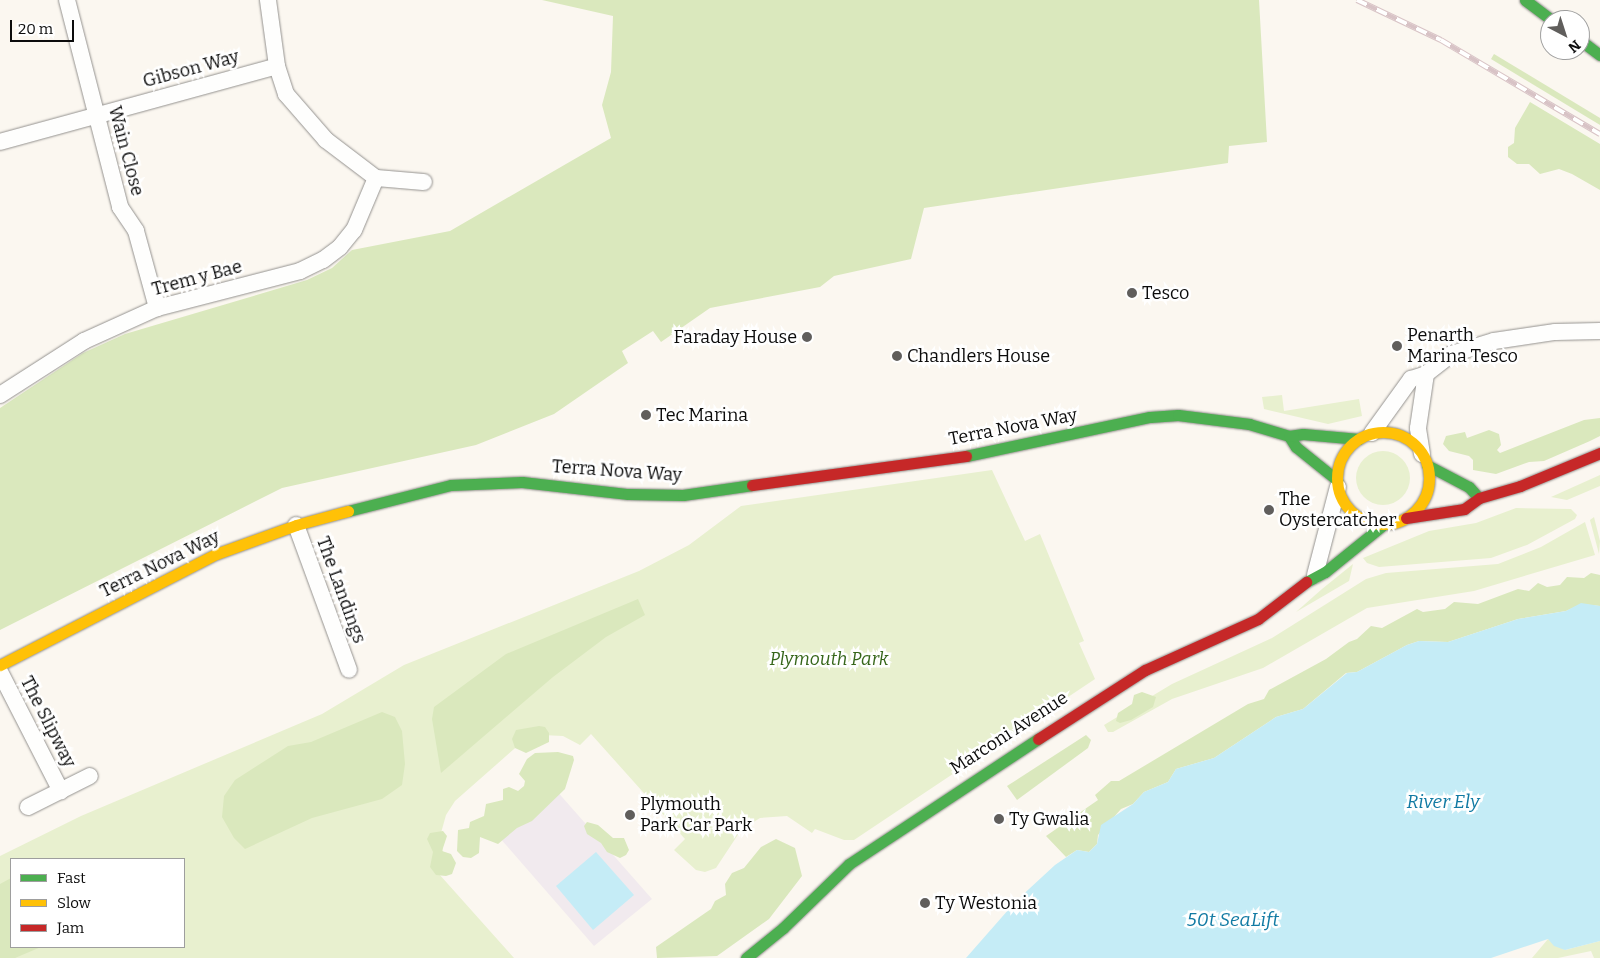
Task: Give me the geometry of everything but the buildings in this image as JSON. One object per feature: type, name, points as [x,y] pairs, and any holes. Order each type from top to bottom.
[{"type":"street","name":"Wain Close","points":[[67,0],[95,116],[120,207],[136,231],[157,308]]},
{"type":"street","points":[[268,0],[277,66],[286,94],[302,115],[326,140],[376,178],[424,182]]},
{"type":"street","points":[[1525,0],[1540,11]]},
{"type":"street","name":"Gibson Way","points":[[0,142],[277,66]]},
{"type":"street","name":"Trem y Bae","points":[[0,395],[84,341],[157,308],[300,271],[323,260],[340,247],[354,230],[376,178]]},
{"type":"street","points":[[1315,575],[1337,484],[1339,465],[1348,448],[1365,436],[1411,379],[1426,374],[1452,354],[1484,343],[1555,332],[1600,331]]},
{"type":"street","points":[[1406,518],[1428,494],[1430,480],[1419,422],[1426,374]]},
{"type":"street","name":"Terra Nova Way","points":[[0,665],[194,563],[296,524],[464,483],[522,482],[628,494],[682,495],[970,455],[1150,417],[1223,419],[1289,436],[1303,434],[1365,436]]},
{"type":"street","points":[[1289,436],[1296,447],[1337,484],[1341,501],[1350,510],[1360,518],[1383,525],[1406,518],[1464,509],[1479,498],[1520,486],[1600,453]]},
{"type":"street","points":[[1365,436],[1400,436],[1425,459],[1469,487],[1479,498]]},
{"type":"street","name":"The Landings","points":[[296,524],[349,670]]},
{"type":"street","name":"Marconi Avenue","points":[[746,958],[783,928],[849,864],[874,846],[1130,679],[1174,655],[1258,619],[1315,575],[1325,572],[1383,525]]},
{"type":"street","name":"The Slipway","points":[[0,672],[60,791]]},
{"type":"street","name":"The Slipway","points":[[28,807],[90,776]]},
{"type":"shaded area","points":[[555,789],[652,899],[594,946],[499,837]]},
{"type":"green space","points":[[542,0],[1259,0],[1267,142],[1229,146],[1228,163],[924,208],[911,259],[834,276],[820,287],[710,308],[661,342],[653,331],[622,351],[628,363],[554,414],[476,445],[282,488],[0,630],[0,408],[83,353],[125,334],[307,280],[332,268],[352,250],[450,231],[611,138],[602,105],[611,72],[613,16]]},
{"type":"green space","points":[[1494,54],[1600,118],[1600,125],[1491,59]]},
{"type":"green space","points":[[1530,102],[1600,144],[1600,190],[1559,169],[1540,174],[1529,164],[1517,164],[1508,157],[1508,147],[1514,143],[1515,128]]},
{"type":"green space","points":[[1282,395],[1284,411],[1359,399],[1362,416],[1328,424],[1264,409],[1262,397]]},
{"type":"green space","points":[[1600,418],[1600,436],[1544,461],[1529,462],[1496,474],[1473,470],[1473,460],[1469,456],[1449,451],[1443,444],[1446,436],[1465,432],[1467,438],[1489,430],[1499,434],[1501,445],[1497,450],[1500,453],[1584,420]]},
{"type":"green space","points":[[1378,451],[1388,451],[1398,455],[1406,463],[1410,478],[1406,493],[1398,501],[1388,505],[1378,505],[1368,501],[1360,493],[1356,483],[1356,473],[1360,463],[1368,455]]},
{"type":"green space","name":"Plymouth Park","points":[[992,470],[1025,541],[1040,534],[1084,641],[1079,643],[1095,679],[854,840],[844,840],[815,829],[812,833],[787,816],[760,818],[741,830],[716,868],[705,872],[696,870],[674,850],[685,839],[591,734],[580,745],[563,736],[542,735],[522,742],[455,801],[446,815],[441,833],[443,853],[439,874],[514,958],[0,958],[0,856],[81,816],[322,714],[404,665],[639,571],[689,545],[741,506]]},
{"type":"green space","points":[[1600,475],[1600,486],[1567,500],[1551,497]]},
{"type":"green space","points":[[1516,508],[1571,509],[1577,515],[1575,519],[1527,545],[1491,558],[1379,567],[1367,563],[1363,558],[1429,531],[1476,523]]},
{"type":"green space","points":[[1594,517],[1600,541],[1599,554],[1590,520]]},
{"type":"green space","points":[[1585,522],[1595,555],[1474,591],[1367,608],[1263,668],[1172,699],[1113,732],[1108,732],[1104,725],[1172,684],[1272,638],[1366,579],[1386,573],[1498,564],[1541,547]]},
{"type":"green space","points":[[1353,564],[1349,581],[1296,612],[1322,589]]},
{"type":"green space","points":[[1591,573],[1600,575],[1600,606],[1581,604],[1566,611],[1518,619],[1448,642],[1419,641],[1407,645],[1357,672],[1346,673],[1303,709],[1276,717],[1214,758],[1176,769],[1168,782],[1144,792],[1133,804],[1121,809],[1098,835],[1097,844],[1089,852],[1077,850],[1066,857],[1046,836],[1098,800],[1095,795],[1111,781],[1119,781],[1248,704],[1264,699],[1269,690],[1326,659],[1349,642],[1357,639],[1371,626],[1382,628],[1417,609],[1423,612],[1445,609],[1454,602],[1478,604],[1518,589],[1529,591],[1538,583],[1547,587],[1560,585],[1567,577],[1584,578]]},
{"type":"green space","points":[[638,599],[645,615],[606,637],[553,677],[441,773],[432,719],[434,707],[506,654]]},
{"type":"green space","points":[[1142,692],[1156,697],[1153,707],[1131,720],[1120,723],[1116,721],[1118,713],[1132,704],[1134,695]]},
{"type":"green space","points":[[382,712],[395,717],[402,731],[405,764],[402,785],[382,799],[312,818],[245,849],[234,838],[222,817],[224,796],[235,780],[288,746],[311,742]]},
{"type":"green space","points":[[539,726],[545,727],[549,733],[549,742],[526,753],[515,748],[512,739],[516,730]]},
{"type":"green space","points":[[1086,735],[1091,740],[1088,748],[1017,800],[1007,786]]},
{"type":"green space","points":[[558,752],[573,756],[574,760],[565,789],[532,821],[517,828],[498,844],[480,837],[479,853],[471,858],[463,857],[457,851],[458,830],[469,828],[470,822],[484,816],[486,804],[503,800],[503,789],[509,787],[518,791],[524,786],[525,781],[519,774],[527,759],[535,753]]},
{"type":"green space","points":[[587,822],[598,825],[613,838],[624,838],[629,850],[626,855],[620,858],[607,852],[601,843],[587,834],[584,826]]},
{"type":"green space","points":[[443,831],[447,836],[442,851],[451,854],[456,863],[452,874],[446,876],[436,875],[430,867],[433,852],[427,839],[430,833]]},
{"type":"green space","points":[[776,839],[795,848],[802,876],[769,919],[717,956],[657,958],[656,947],[711,909],[715,901],[726,895],[725,884],[732,873],[744,868],[761,847]]},
{"type":"green space","points":[[10,879],[10,948],[39,948],[15,958],[0,958],[0,884]]},
{"type":"green space","points":[[1548,939],[1565,950],[1600,941],[1600,958],[1594,958],[1591,951],[1558,958],[1532,958]]},
{"type":"water","name":"River Ely","points":[[1581,603],[1600,606],[1600,941],[1565,950],[1554,946],[1548,939],[1491,958],[966,958],[1016,901],[1055,865],[1077,850],[1089,852],[1097,844],[1101,825],[1133,804],[1144,792],[1168,782],[1176,769],[1214,758],[1276,717],[1303,709],[1347,673],[1357,672],[1407,645],[1419,641],[1448,642],[1518,619],[1566,611]]},
{"type":"water","points":[[596,852],[634,895],[593,930],[556,886]]},
{"type":"railway","points":[[1357,0],[1441,40],[1600,134]]},
{"type":"traffic: fast","points":[[1525,0],[1540,11]]},
{"type":"traffic: fast","points":[[1590,48],[1600,55]]},
{"type":"traffic: fast","points":[[966,456],[1150,417],[1178,415],[1249,424],[1289,436],[1303,434],[1359,439]]},
{"type":"traffic: fast","points":[[1289,436],[1296,447],[1337,480]]},
{"type":"traffic: fast","points":[[1427,465],[1469,487],[1479,498]]},
{"type":"traffic: fast","points":[[348,511],[451,485],[522,482],[628,494],[683,495],[752,485]]},
{"type":"traffic: fast","points":[[1306,582],[1325,572],[1383,525]]},
{"type":"traffic: fast","points":[[746,958],[783,928],[849,864],[1038,739]]},
{"type":"traffic: slow","points":[[1383,432],[1401,436],[1416,445],[1425,460],[1429,478],[1425,496],[1416,511],[1401,520],[1383,524],[1365,520],[1350,511],[1341,496],[1337,478],[1341,460],[1350,445],[1365,436],[1383,432]]},
{"type":"traffic: slow","points":[[0,665],[216,554],[296,525],[348,511]]},
{"type":"traffic: jam","points":[[1406,518],[1464,509],[1479,498],[1520,486],[1600,453]]},
{"type":"traffic: jam","points":[[752,485],[966,456]]},
{"type":"traffic: jam","points":[[1038,739],[1145,670],[1258,619],[1306,582]]},
{"type":"place","name":"Tesco","points":[[1132,293]]},
{"type":"place","name":"Faraday House","points":[[807,337]]},
{"type":"place","name":"Penarth Marina Tesco","points":[[1397,346]]},
{"type":"place","name":"Chandlers House","points":[[897,356]]},
{"type":"place","name":"Tec Marina","points":[[646,415]]},
{"type":"place","name":"The Oystercatcher","points":[[1269,510]]},
{"type":"place","name":"Plymouth Park Car Park","points":[[630,815]]},
{"type":"place","name":"Ty Gwalia","points":[[999,819]]},
{"type":"place","name":"Ty Westonia","points":[[925,903]]},
{"type":"water label","name":"50t SeaLift","points":[[1233,920]]}]
